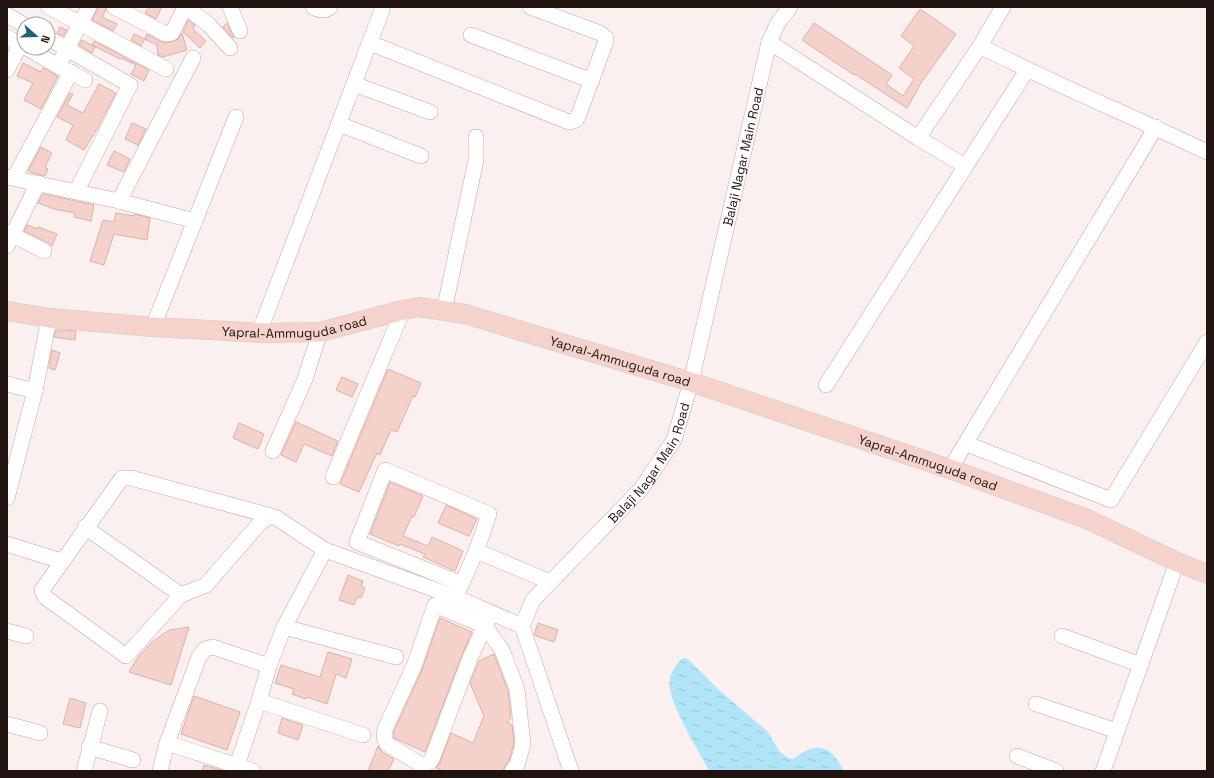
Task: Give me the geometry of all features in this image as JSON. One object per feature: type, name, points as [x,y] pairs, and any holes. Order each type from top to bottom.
[{"type":"main road","name":"Yapral-Ammuguda road","points":[[7,311],[49,318],[153,327],[259,333],[320,332],[419,307],[465,314],[691,382],[950,469],[1087,519],[1177,562],[1207,574]]},
{"type":"street","points":[[49,7],[166,69]]},
{"type":"street","points":[[89,7],[67,50],[64,69],[10,177],[118,200],[195,221]]},
{"type":"street","points":[[114,7],[166,34],[172,33],[186,7],[208,25],[230,48]]},
{"type":"street","points":[[230,7],[240,31]]},
{"type":"street","points":[[313,7],[321,11],[327,10],[330,7]]},
{"type":"street","points":[[370,43],[569,122],[576,120],[592,81],[606,38],[600,33],[530,7]]},
{"type":"street","name":"Balaji Nagar Main Road","points":[[522,626],[533,600],[641,489],[674,440],[691,382],[769,42],[778,23],[790,7]]},
{"type":"street","points":[[918,138],[980,46],[1003,7]]},
{"type":"street","points":[[259,333],[382,10]]},
{"type":"street","points":[[7,15],[16,20]]},
{"type":"street","points":[[471,36],[592,81]]},
{"type":"street","points":[[7,37],[16,42]]},
{"type":"street","points":[[769,42],[918,138],[966,166]]},
{"type":"street","points":[[56,43],[130,85],[76,192]]},
{"type":"street","points":[[980,46],[1027,70],[1207,152]]},
{"type":"street","points":[[7,70],[17,56]]},
{"type":"street","points":[[41,56],[86,80]]},
{"type":"street","points":[[118,200],[194,58]]},
{"type":"street","points":[[826,385],[1027,70]]},
{"type":"street","points":[[354,84],[430,112]]},
{"type":"street","points":[[153,327],[236,118]]},
{"type":"street","points":[[339,124],[422,156]]},
{"type":"street","points":[[950,469],[1156,128]]},
{"type":"street","points":[[444,311],[476,160],[476,138]]},
{"type":"street","points":[[38,184],[9,238],[44,251]]},
{"type":"street","points":[[333,477],[403,310]]},
{"type":"street","points":[[7,498],[14,446],[35,391],[49,318]]},
{"type":"street","points":[[273,451],[305,379],[320,332]]},
{"type":"street","points":[[967,444],[1111,500],[1207,342]]},
{"type":"street","points":[[7,384],[35,391]]},
{"type":"street","points":[[459,591],[477,550],[489,514],[385,470],[357,542],[459,591],[488,620],[502,650],[517,689],[523,744],[517,765],[512,771]]},
{"type":"street","points":[[270,516],[259,524],[206,585],[181,595],[126,656],[45,597],[42,590],[85,527],[122,478],[131,478],[275,517],[325,550],[459,591]]},
{"type":"street","points":[[85,527],[181,595]]},
{"type":"street","points":[[7,544],[61,561]]},
{"type":"street","points":[[236,769],[269,666],[284,627],[325,550]]},
{"type":"street","points":[[477,550],[550,582]]},
{"type":"street","points":[[1103,771],[1177,562]]},
{"type":"street","points":[[488,620],[470,658],[428,768],[387,744],[384,738],[385,729],[414,666],[435,605],[488,620],[522,626],[571,771]]},
{"type":"street","points":[[284,627],[396,657]]},
{"type":"street","points":[[7,631],[26,636]]},
{"type":"street","points":[[1062,636],[1141,665]]},
{"type":"street","points":[[160,771],[167,744],[199,657],[205,650],[213,647],[269,666]]},
{"type":"street","points":[[259,701],[363,735]]},
{"type":"street","points":[[1036,704],[1118,731]]},
{"type":"street","points":[[84,771],[89,747],[100,711]]},
{"type":"street","points":[[7,724],[40,733]]},
{"type":"street","points":[[167,744],[236,769],[253,771]]},
{"type":"street","points":[[89,747],[133,760]]},
{"type":"street","points":[[1016,756],[1056,771]]},
{"type":"water","points":[[685,658],[689,660],[720,691],[767,731],[777,748],[784,755],[793,759],[809,749],[822,748],[834,755],[844,771],[709,771],[677,711],[672,698],[670,678],[673,670],[681,659]]},
{"type":"building","points":[[98,7],[105,7],[106,9],[102,17],[117,24],[113,31],[92,20]]},
{"type":"building","points":[[149,7],[162,7],[156,19],[145,13]]},
{"type":"building","points":[[920,9],[956,34],[921,83],[907,108],[802,40],[814,23],[892,75],[886,84],[903,96],[914,79],[899,68],[914,46],[901,36]]},
{"type":"building","points":[[188,20],[195,25],[193,29],[206,41],[200,48],[183,32]]},
{"type":"building","points":[[227,23],[234,37],[233,38],[223,27]]},
{"type":"building","points":[[60,27],[67,30],[63,36],[57,33]]},
{"type":"building","points":[[182,33],[187,50],[163,57],[158,55],[157,45],[145,39],[147,34],[167,43],[177,40]]},
{"type":"building","points":[[134,34],[145,39],[141,46],[131,40]]},
{"type":"building","points":[[82,40],[95,47],[92,53],[79,45]]},
{"type":"building","points":[[94,41],[149,70],[144,81],[131,74],[136,65],[92,45]]},
{"type":"building","points":[[23,63],[41,72],[43,68],[58,76],[41,109],[24,100],[33,83],[17,76]]},
{"type":"building","points":[[99,84],[116,93],[84,150],[66,140],[73,125],[57,117],[70,93],[73,94],[67,105],[83,113]]},
{"type":"building","points":[[132,123],[146,129],[138,145],[125,139]]},
{"type":"building","points":[[41,147],[52,153],[45,167],[48,169],[45,176],[28,171]]},
{"type":"building","points":[[114,151],[130,159],[124,172],[107,165]]},
{"type":"building","points":[[43,194],[94,205],[91,221],[74,217],[75,213],[54,209],[38,203]]},
{"type":"building","points":[[116,213],[134,216],[134,214],[150,218],[147,240],[114,234],[104,265],[90,261],[103,220],[114,222]]},
{"type":"building","points":[[27,225],[38,229],[38,227],[57,234],[52,246],[24,231]]},
{"type":"building","points":[[56,330],[76,331],[75,340],[54,337]]},
{"type":"building","points":[[52,350],[60,353],[55,370],[49,368]]},
{"type":"building","points":[[388,369],[421,383],[415,397],[413,396],[397,432],[391,430],[380,455],[377,453],[359,492],[340,484]]},
{"type":"building","points":[[342,377],[358,384],[352,397],[336,390]]},
{"type":"building","points":[[296,422],[338,441],[332,456],[304,444],[296,462],[281,455]]},
{"type":"building","points":[[239,423],[264,434],[258,449],[233,438]]},
{"type":"building","points":[[390,482],[423,496],[414,517],[412,516],[403,536],[428,546],[432,537],[463,551],[455,571],[423,557],[425,554],[400,544],[399,546],[370,534]]},
{"type":"building","points":[[446,505],[477,519],[469,536],[438,523]]},
{"type":"building","points":[[348,575],[363,581],[361,586],[365,588],[361,598],[357,597],[354,605],[339,600]]},
{"type":"building","points":[[440,618],[472,632],[425,752],[394,738],[394,731],[422,670]]},
{"type":"building","points":[[538,623],[558,630],[554,642],[534,635]]},
{"type":"building","points":[[189,627],[171,685],[129,672],[139,656],[152,642],[169,630]]},
{"type":"building","points":[[328,652],[352,659],[346,678],[336,674],[327,704],[307,697],[306,699],[292,694],[294,689],[275,683],[281,665],[320,677]]},
{"type":"building","points":[[494,654],[508,691],[511,718],[507,722],[512,725],[514,743],[509,761],[503,771],[443,771],[436,768],[440,762],[451,733],[473,743],[484,716],[470,683],[479,661]]},
{"type":"building","points":[[194,696],[240,712],[227,750],[181,734]]},
{"type":"building","points":[[70,698],[86,703],[80,728],[63,724]]},
{"type":"building","points":[[282,718],[303,725],[298,740],[278,733]]},
{"type":"building","points":[[378,746],[382,752],[394,759],[388,771],[368,771]]},
{"type":"building","points":[[204,765],[224,771],[202,771]]}]
